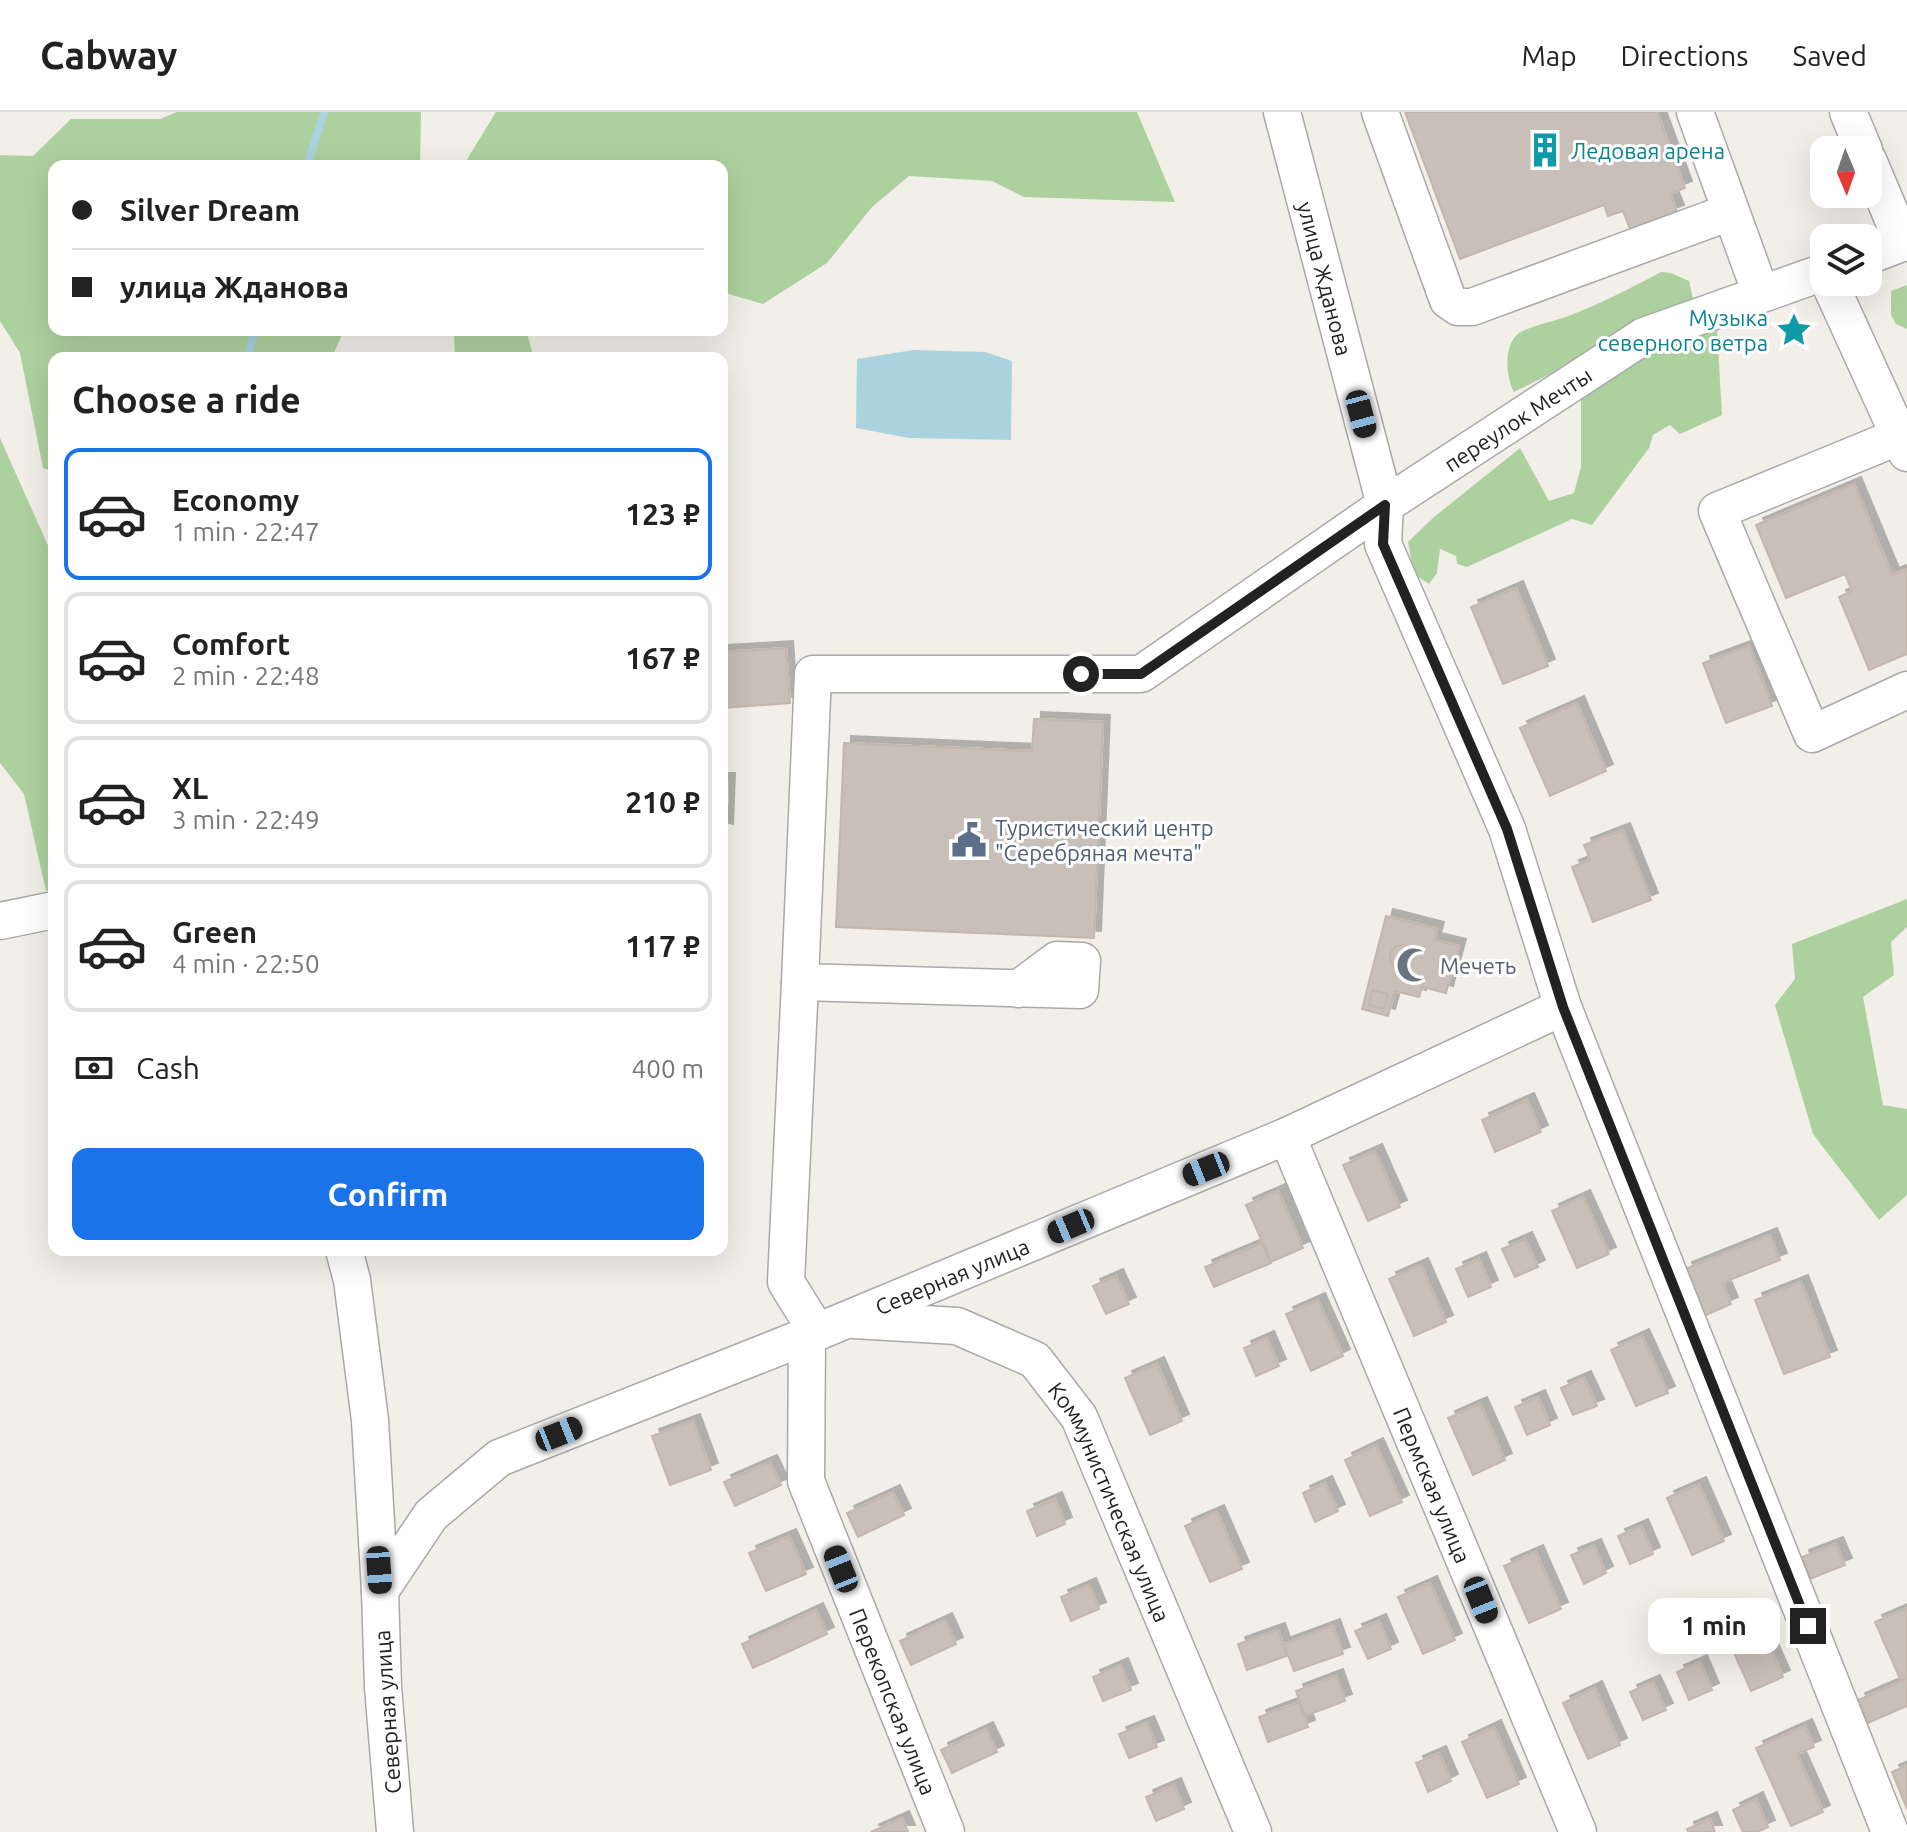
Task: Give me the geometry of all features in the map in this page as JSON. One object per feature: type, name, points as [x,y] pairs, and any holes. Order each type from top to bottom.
[{"type":"street","name":"улица Жданова","points":[[1282,112],[1385,505],[1383,544],[1507,829],[1563,1007],[1890,1832]]},
{"type":"street","points":[[1380,112],[1448,300],[1458,307],[1472,307],[1730,212]]},
{"type":"street","points":[[1695,112],[1761,294]]},
{"type":"street","points":[[1848,112],[1858,136]]},
{"type":"street","points":[[1882,191],[1905,242],[1882,251]]},
{"type":"street","name":"переулок Мечты","points":[[800,982],[813,674],[1141,674],[1385,505],[1644,336],[1810,277]]},
{"type":"street","points":[[1835,296],[1903,445],[1717,511],[1812,734],[1907,690]]},
{"type":"street","points":[[0,921],[48,911]]},
{"type":"street","points":[[823,1329],[786,1282],[800,982],[1018,989]]},
{"type":"street","name":"Северная улица","points":[[380,1591],[431,1515],[499,1458],[823,1329],[1287,1136],[1563,1007]]},
{"type":"street","name":"Пермская улица","points":[[1287,1136],[1578,1832]]},
{"type":"street","name":"Северная улица","points":[[346,1256],[352,1280],[370,1420],[383,1687],[395,1832]]},
{"type":"street","name":"Коммунистическая улица","points":[[823,1329],[957,1326],[1035,1360],[1079,1417],[1253,1832]]},
{"type":"street","name":"Перекопская улица","points":[[823,1329],[806,1481],[946,1832]]},
{"type":"green space","points":[[177,112],[421,112],[420,160],[48,160],[48,336],[341,336],[335,352],[48,352],[48,470],[43,468],[20,353],[0,321],[0,155],[33,156],[71,119],[160,119]]},
{"type":"green space","points":[[496,112],[1137,112],[1175,202],[1024,197],[992,181],[909,176],[872,207],[827,263],[763,304],[728,294],[728,160],[467,160]]},
{"type":"green space","points":[[1661,272],[1689,281],[1694,303],[1514,392],[1507,362],[1510,346],[1518,334],[1594,305]]},
{"type":"green space","points":[[1907,285],[1907,329],[1896,324],[1891,315],[1891,291]]},
{"type":"green space","points":[[1717,329],[1722,415],[1680,434],[1670,425],[1653,435],[1649,448],[1592,525],[1572,519],[1467,567],[1457,564],[1456,556],[1440,549],[1437,573],[1429,584],[1414,574],[1408,542],[1434,517],[1520,448],[1549,501],[1574,493],[1581,467],[1581,400],[1650,350]]},
{"type":"green space","points":[[454,336],[528,336],[532,352],[455,352]]},
{"type":"green space","points":[[0,438],[48,546],[46,891],[24,794],[0,763]]},
{"type":"green space","points":[[1907,899],[1907,927],[1891,942],[1894,975],[1863,997],[1883,1105],[1907,1109],[1907,1195],[1879,1220],[1813,1134],[1775,1005],[1795,979],[1792,944]]},
{"type":"water","points":[[913,350],[985,352],[1012,361],[1011,440],[909,438],[856,428],[857,359]]},
{"type":"building","name":"Ледовая арена","points":[[1405,112],[1657,112],[1685,188],[1670,194],[1677,212],[1630,229],[1623,211],[1608,216],[1604,205],[1460,259]]},
{"type":"building","points":[[1854,484],[1892,575],[1907,569],[1907,654],[1869,670],[1839,597],[1852,591],[1845,574],[1786,598],[1756,525]]},
{"type":"building","points":[[1516,588],[1548,666],[1503,684],[1471,607]]},
{"type":"building","points":[[1749,646],[1772,706],[1726,723],[1703,663]]},
{"type":"building","points":[[786,648],[790,703],[728,708],[728,652]]},
{"type":"building","points":[[1577,703],[1606,771],[1550,796],[1520,728]]},
{"type":"building","name":"Туристический центр \"Серебряная мечта\"","points":[[1034,719],[1103,722],[1094,938],[836,927],[844,743],[1032,751]]},
{"type":"building","points":[[1623,830],[1651,900],[1593,922],[1572,867],[1590,860],[1584,845]]},
{"type":"building","name":"Мечеть","points":[[1386,916],[1437,929],[1434,940],[1459,946],[1446,993],[1422,987],[1419,997],[1395,991],[1388,1016],[1362,1009]]},
{"type":"building","points":[[1402,945],[1413,952],[1414,957],[1407,968],[1402,969],[1391,962],[1390,957],[1397,946]]},
{"type":"building","points":[[1373,990],[1388,994],[1384,1009],[1369,1005]]},
{"type":"building","points":[[1527,1100],[1541,1132],[1495,1152],[1482,1120]]},
{"type":"building","points":[[1375,1151],[1400,1207],[1368,1221],[1343,1165]]},
{"type":"building","points":[[1278,1191],[1303,1248],[1271,1262],[1246,1205]]},
{"type":"building","points":[[1583,1197],[1609,1254],[1577,1268],[1552,1211]]},
{"type":"building","points":[[1770,1235],[1780,1260],[1722,1283],[1731,1304],[1704,1316],[1685,1269]]},
{"type":"building","points":[[1525,1239],[1538,1267],[1515,1277],[1502,1249]]},
{"type":"building","points":[[1262,1243],[1271,1263],[1214,1287],[1205,1267]]},
{"type":"building","points":[[1479,1259],[1491,1287],[1468,1297],[1456,1269]]},
{"type":"building","points":[[1421,1265],[1446,1322],[1414,1336],[1389,1279]]},
{"type":"building","points":[[1116,1276],[1129,1304],[1106,1314],[1093,1286]]},
{"type":"building","points":[[1801,1282],[1830,1357],[1784,1374],[1755,1300]]},
{"type":"building","points":[[1318,1300],[1343,1356],[1311,1371],[1286,1314]]},
{"type":"building","points":[[1642,1336],[1668,1393],[1636,1406],[1611,1350]]},
{"type":"building","points":[[1267,1338],[1279,1366],[1256,1376],[1244,1348]]},
{"type":"building","points":[[1157,1364],[1182,1421],[1150,1435],[1125,1378]]},
{"type":"building","points":[[1584,1378],[1597,1406],[1573,1415],[1561,1388]]},
{"type":"building","points":[[1538,1397],[1550,1425],[1527,1435],[1515,1407]]},
{"type":"building","points":[[1480,1404],[1505,1460],[1473,1475],[1448,1418]]},
{"type":"building","points":[[693,1421],[711,1470],[670,1485],[652,1436]]},
{"type":"building","points":[[1376,1445],[1402,1502],[1370,1516],[1345,1460]]},
{"type":"building","points":[[770,1462],[781,1485],[735,1506],[724,1482]]},
{"type":"building","points":[[1325,1483],[1338,1511],[1315,1522],[1303,1493]]},
{"type":"building","points":[[1699,1484],[1724,1541],[1692,1555],[1667,1498]]},
{"type":"building","points":[[893,1492],[904,1515],[858,1537],[847,1513]]},
{"type":"building","points":[[1055,1499],[1065,1524],[1037,1536],[1027,1511]]},
{"type":"building","points":[[1217,1512],[1242,1569],[1210,1582],[1185,1526]]},
{"type":"building","points":[[1641,1526],[1653,1554],[1630,1564],[1618,1536]]},
{"type":"building","points":[[789,1536],[806,1574],[766,1591],[749,1553]]},
{"type":"building","points":[[1836,1544],[1845,1565],[1810,1579],[1802,1557]]},
{"type":"building","points":[[1594,1546],[1606,1573],[1584,1584],[1571,1555]]},
{"type":"building","points":[[1536,1552],[1561,1609],[1529,1623],[1504,1566]]},
{"type":"building","points":[[1430,1583],[1455,1640],[1423,1654],[1398,1597]]},
{"type":"building","points":[[1089,1585],[1099,1609],[1071,1621],[1061,1597]]},
{"type":"building","points":[[1907,1608],[1907,1679],[1901,1681],[1875,1622]]},
{"type":"building","points":[[816,1610],[827,1634],[753,1668],[742,1644]]},
{"type":"building","points":[[945,1620],[956,1644],[911,1665],[900,1641]]},
{"type":"building","points":[[1379,1621],[1391,1649],[1368,1659],[1355,1631]]},
{"type":"building","points":[[1758,1621],[1783,1677],[1751,1691],[1726,1635]]},
{"type":"building","points":[[1333,1626],[1343,1654],[1294,1671],[1284,1644]]},
{"type":"building","points":[[1278,1630],[1287,1656],[1247,1670],[1238,1644]]},
{"type":"building","points":[[1700,1662],[1712,1690],[1689,1700],[1677,1672]]},
{"type":"building","points":[[1121,1665],[1131,1690],[1103,1701],[1093,1677]]},
{"type":"building","points":[[1336,1676],[1345,1701],[1305,1716],[1296,1691]]},
{"type":"building","points":[[1907,1679],[1907,1706],[1868,1723],[1858,1700]]},
{"type":"building","points":[[1653,1682],[1666,1710],[1643,1720],[1630,1692]]},
{"type":"building","points":[[1595,1688],[1620,1745],[1588,1759],[1563,1703]]},
{"type":"building","points":[[1299,1702],[1308,1727],[1268,1742],[1259,1717]]},
{"type":"building","points":[[1147,1723],[1157,1747],[1129,1758],[1119,1734]]},
{"type":"building","points":[[1805,1726],[1814,1747],[1797,1754],[1823,1812],[1791,1826],[1756,1748]]},
{"type":"building","points":[[1494,1727],[1519,1784],[1487,1798],[1462,1742]]},
{"type":"building","points":[[986,1729],[997,1752],[952,1773],[941,1750]]},
{"type":"building","points":[[1439,1753],[1451,1781],[1428,1792],[1416,1763]]},
{"type":"building","points":[[1907,1765],[1907,1809],[1892,1772]]},
{"type":"building","points":[[1174,1785],[1184,1809],[1156,1821],[1146,1797]]},
{"type":"building","points":[[1756,1799],[1768,1827],[1757,1832],[1743,1832],[1733,1810]]},
{"type":"building","points":[[902,1818],[908,1832],[871,1832]]},
{"type":"building","points":[[1710,1819],[1715,1832],[1688,1832],[1687,1829]]},
{"type":"waterway","points":[[309,160],[324,112]]},
{"type":"waterway","points":[[249,352],[253,336]]},
{"type":"place","name":"Ледовая арена","points":[[1545,150]]},
{"type":"place","name":"Музыка северного ветра","points":[[1794,330]]},
{"type":"place","name":"Туристический центр \"Серебряная мечта\"","points":[[969,840]]},
{"type":"place","name":"Мечеть","points":[[1414,965]]},
{"type":"route","points":[[1081,674],[1141,674],[1385,505],[1383,544],[1507,829],[1563,1007],[1808,1626]]}]
